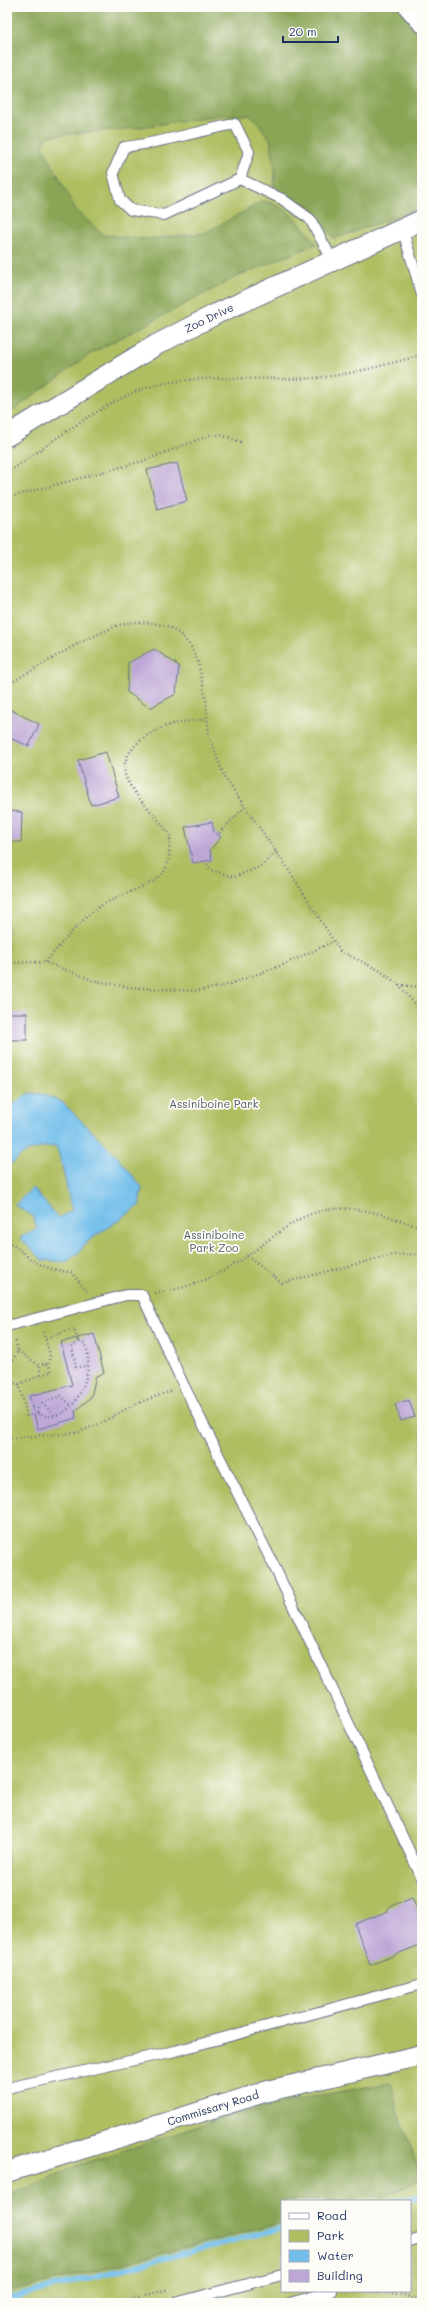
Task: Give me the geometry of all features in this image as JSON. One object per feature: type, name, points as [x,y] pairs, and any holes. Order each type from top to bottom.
[{"type":"street","points":[[409,7],[422,22]]},
{"type":"street","name":"Zoo Drive","points":[[7,436],[156,344],[216,314],[402,231],[422,220]]},
{"type":"street","name":"Commissary Road","points":[[7,2172],[268,2091],[422,2055]]},
{"type":"lane","points":[[235,124],[249,152],[240,179],[164,215],[131,210],[120,200],[113,173],[124,147],[157,143],[235,124]]},
{"type":"lane","points":[[240,179],[282,199],[310,219],[333,261]]},
{"type":"lane","points":[[402,231],[422,295]]},
{"type":"lane","points":[[9,1325],[126,1295],[142,1295],[184,1386],[275,1568],[421,1872]]},
{"type":"lane","points":[[7,2088],[175,2051],[422,1984]]},
{"type":"lane","points":[[411,2242],[422,2238]]},
{"type":"lane","points":[[177,2303],[281,2275]]},
{"type":"lane","points":[[290,2303],[328,2292]]},
{"type":"path","points":[[7,472],[91,417],[136,392],[160,385],[192,381],[329,376],[422,355]]},
{"type":"path","points":[[7,498],[143,461],[210,435],[221,435],[241,442]]},
{"type":"path","points":[[7,685],[104,630],[133,622],[152,623],[167,626],[180,634],[191,648],[202,677],[209,736],[225,778],[276,852],[332,942],[340,951],[379,970],[398,984],[422,1012]]},
{"type":"path","points":[[45,962],[87,917],[101,906],[131,890],[152,882],[163,873],[169,858],[170,835],[150,812],[127,779],[124,769],[127,756],[135,745],[151,733],[172,724],[207,719]]},
{"type":"path","points":[[219,832],[245,807]]},
{"type":"path","points":[[207,864],[211,870],[234,877],[260,867],[276,852]]},
{"type":"path","points":[[7,963],[45,962],[92,980],[127,987],[196,991],[224,986],[285,964],[332,942]]},
{"type":"path","points":[[398,984],[422,987]]},
{"type":"path","points":[[142,1295],[197,1284],[247,1256],[293,1224],[324,1210],[342,1208],[364,1210],[422,1228]]},
{"type":"path","points":[[7,1242],[17,1246],[28,1256],[54,1271],[71,1272],[85,1286],[94,1304]]},
{"type":"path","points":[[247,1256],[282,1283],[392,1255],[422,1254]]},
{"type":"path","points":[[36,1318],[46,1338],[50,1355],[48,1365]]},
{"type":"path","points":[[9,1325],[18,1351],[40,1366]]},
{"type":"path","points":[[19,1384],[27,1416],[37,1413],[44,1416],[54,1415],[71,1405],[84,1388],[90,1355],[85,1344],[78,1341],[74,1329],[46,1338]]},
{"type":"path","points":[[78,1341],[72,1347],[76,1367],[88,1366]]},
{"type":"path","points":[[7,1371],[18,1351]]},
{"type":"path","points":[[7,1382],[19,1384],[52,1371],[48,1365],[44,1363],[40,1366]]},
{"type":"path","points":[[40,1366],[40,1375]]},
{"type":"path","points":[[7,1438],[76,1433],[99,1424],[135,1404],[184,1386]]},
{"type":"path","points":[[37,1413],[39,1404],[61,1396],[71,1405]]},
{"type":"path","points":[[42,1404],[54,1415]]},
{"type":"path","points":[[379,2292],[400,2294],[422,2301]]},
{"type":"green space","name":"Assiniboine Park","points":[[7,7],[422,7],[422,2303],[7,2303]]},
{"type":"green space","points":[[7,7],[422,7],[422,196],[414,210],[334,239],[313,208],[274,190],[275,169],[270,139],[256,120],[249,115],[219,115],[134,128],[47,136],[43,147],[76,210],[103,235],[145,239],[205,233],[263,201],[280,207],[288,212],[317,244],[240,275],[90,354],[7,415]]},
{"type":"green space","points":[[391,2083],[397,2107],[422,2179],[386,2196],[361,2197],[353,2200],[281,2200],[281,2223],[7,2293],[7,2195],[44,2182],[79,2165],[230,2116],[315,2096]]},
{"type":"water","points":[[29,1093],[41,1094],[62,1102],[114,1153],[142,1187],[139,1206],[88,1241],[78,1253],[66,1262],[43,1260],[20,1238],[37,1228],[33,1216],[15,1205],[32,1188],[59,1218],[72,1210],[56,1146],[29,1151],[7,1165],[7,1109]]},
{"type":"building","points":[[177,463],[187,501],[157,509],[147,470]]},
{"type":"building","points":[[154,649],[179,666],[176,694],[150,708],[127,692],[128,663]]},
{"type":"building","points":[[11,710],[39,724],[29,746],[7,737],[7,718]]},
{"type":"building","points":[[106,752],[119,797],[91,805],[78,760]]},
{"type":"building","points":[[7,811],[22,812],[21,842],[7,842]]},
{"type":"building","points":[[212,822],[214,832],[221,837],[210,850],[212,860],[193,863],[185,827]]},
{"type":"building","points":[[7,1013],[27,1013],[27,1040],[7,1040]]},
{"type":"building","points":[[94,1334],[104,1373],[96,1376],[91,1397],[75,1411],[76,1418],[38,1429],[29,1396],[72,1385],[61,1342]]},
{"type":"building","points":[[409,1400],[415,1417],[401,1421],[395,1404]]},
{"type":"building","points":[[412,1897],[422,1920],[422,1944],[370,1965],[355,1924],[388,1911],[387,1908]]},
{"type":"waterway","points":[[400,2200],[422,2196]]},
{"type":"waterway","points":[[7,2299],[281,2228]]},
{"type":"park label","name":"Assiniboine Park Zoo","points":[[214,1241]]}]
